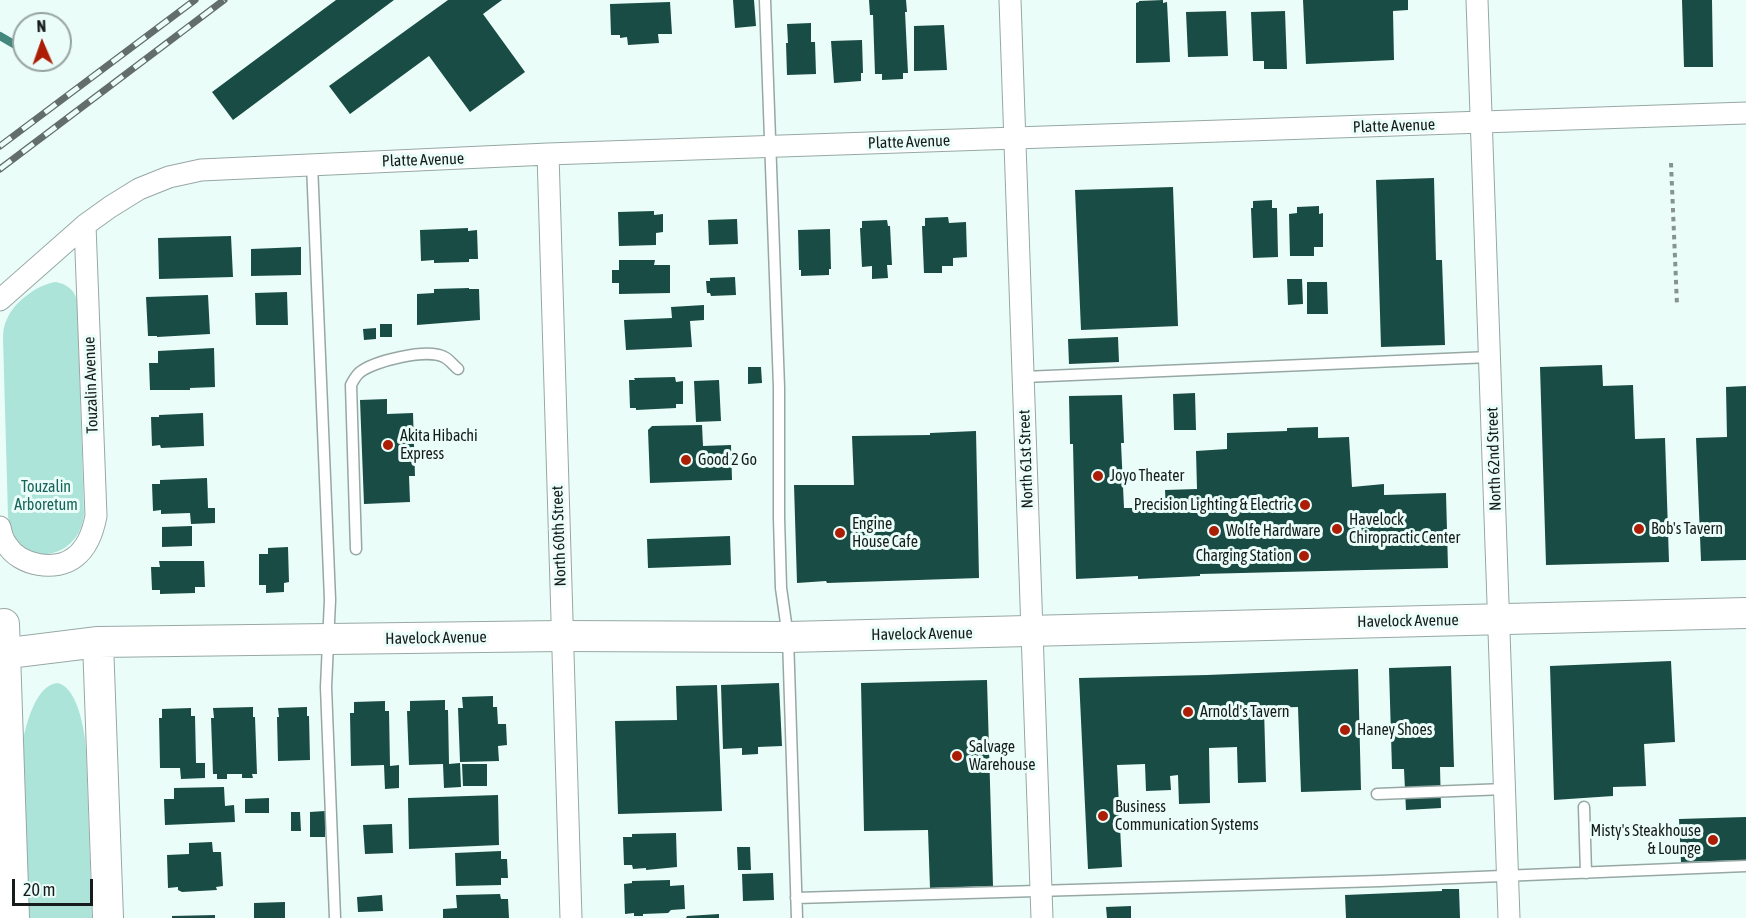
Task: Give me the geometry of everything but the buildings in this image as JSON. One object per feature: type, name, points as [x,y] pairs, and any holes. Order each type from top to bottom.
[{"type":"main road","name":"Havelock Avenue","points":[[2,654],[98,642],[561,636],[788,637],[1746,613]]},
{"type":"main road","name":"Havelock Avenue","points":[[2,624],[98,642]]},
{"type":"main road","points":[[2,624],[14,918]]},
{"type":"main road","points":[[98,642],[108,918]]},
{"type":"street","name":"North 61st Street","points":[[1010,0],[1042,918]]},
{"type":"street","name":"North 62nd Street","points":[[1477,0],[1509,918]]},
{"type":"street","name":"Platte Avenue","points":[[85,225],[139,189],[169,177],[201,170],[548,154],[1746,113]]},
{"type":"street","name":"North 60th Street","points":[[548,154],[571,918]]},
{"type":"street","points":[[0,300],[85,225]]},
{"type":"street","name":"Touzalin Avenue","points":[[0,527],[8,547],[19,556],[34,564],[52,565],[74,558],[85,546],[93,532],[96,516],[85,225]]},
{"type":"lane","points":[[765,0],[779,387],[781,576],[788,637],[796,918]]},
{"type":"lane","points":[[312,164],[330,600],[326,687],[335,918]]},
{"type":"lane","points":[[356,549],[351,385],[358,373],[401,356],[439,355],[447,358],[458,369]]},
{"type":"lane","points":[[1024,376],[1490,357]]},
{"type":"lane","points":[[1377,794],[1505,789]]},
{"type":"lane","points":[[1584,807],[1586,873]]},
{"type":"lane","points":[[796,898],[1380,881],[1746,866]]},
{"type":"path","points":[[1671,163],[1677,305]]},
{"type":"green space","name":"Touzalin Arboretum","points":[[56,282],[69,288],[77,300],[84,514],[81,528],[74,540],[53,553],[41,554],[30,551],[20,543],[12,531],[8,517],[3,335],[10,313],[21,300],[34,290]]},
{"type":"green space","points":[[58,683],[71,693],[84,732],[92,918],[26,918],[21,751],[28,721],[37,700],[50,685]]},
{"type":"waterway","points":[[0,36],[12,43]]},
{"type":"railway","points":[[0,146],[195,0]]},
{"type":"railway","points":[[0,169],[224,0]]},
{"type":"place","name":"Akita Hibachi Express","points":[[388,445]]},
{"type":"place","name":"Good 2 Go","points":[[686,460]]},
{"type":"place","name":"Joyo Theater","points":[[1098,476]]},
{"type":"place","name":"Precision Lighting & Electric","points":[[1305,505]]},
{"type":"place","name":"Havelock Chiropractic Center","points":[[1337,529]]},
{"type":"place","name":"Bob's Tavern","points":[[1639,529]]},
{"type":"place","name":"Wolfe Hardware","points":[[1214,531]]},
{"type":"place","name":"Engine House Cafe","points":[[840,533]]},
{"type":"place","name":"Charging Station","points":[[1304,556]]},
{"type":"place","name":"Arnold's Tavern","points":[[1188,712]]},
{"type":"place","name":"Haney Shoes","points":[[1345,730]]},
{"type":"place","name":"Salvage Warehouse","points":[[957,756]]},
{"type":"place","name":"Business Communication Systems","points":[[1103,816]]},
{"type":"place","name":"Misty's Steakhouse & Lounge","points":[[1713,840]]}]
